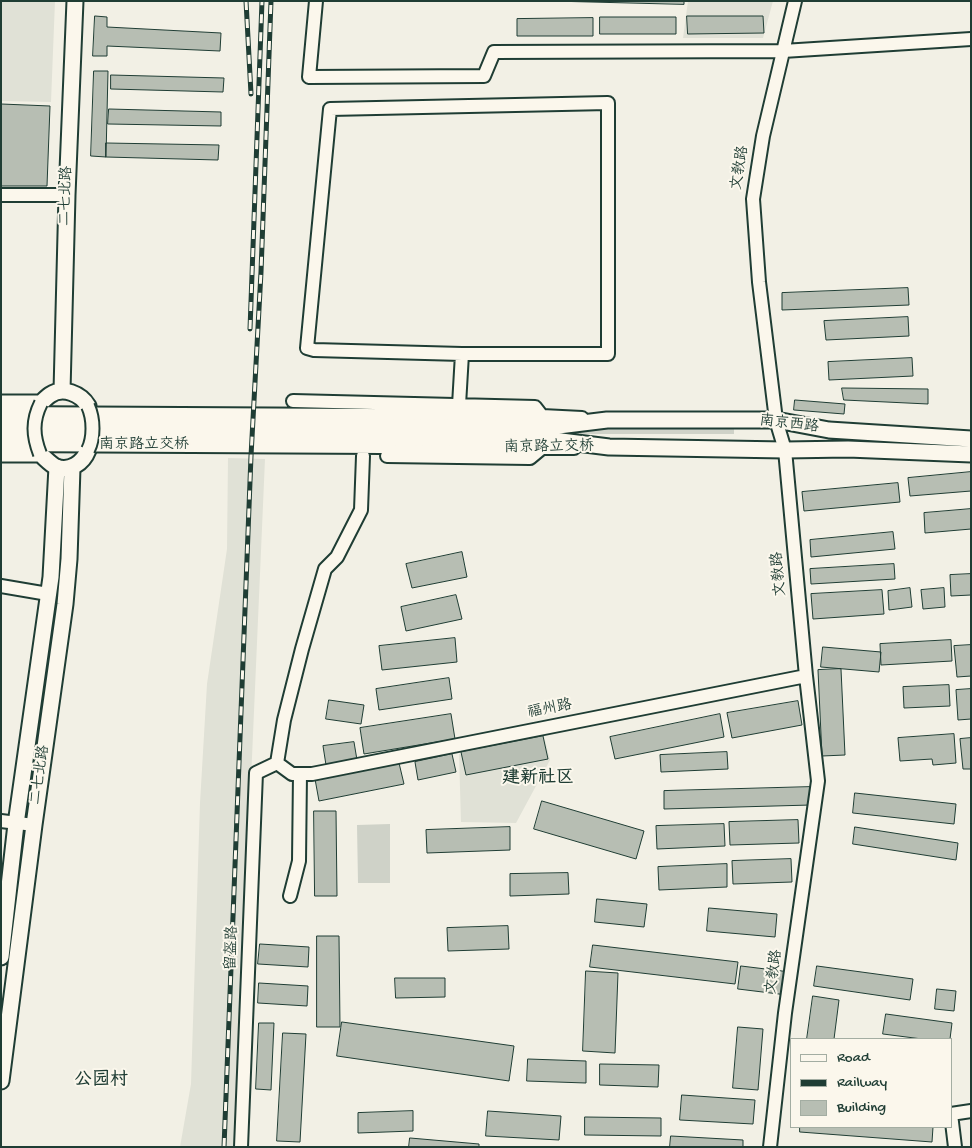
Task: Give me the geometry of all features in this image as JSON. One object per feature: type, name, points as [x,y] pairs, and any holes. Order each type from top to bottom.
[{"type":"main road","name":"二七北路","points":[[62,391],[67,194],[75,1]]},
{"type":"main road","points":[[1,403],[41,403],[51,394],[62,391],[76,394],[88,406]]},
{"type":"main road","name":"南京西路","points":[[606,420],[776,420],[829,430],[971,439]]},
{"type":"main road","name":"南京路立交桥","points":[[1,424],[542,428],[606,420]]},
{"type":"main road","name":"南京路立交桥","points":[[1,435],[545,439],[608,447]]},
{"type":"main road","name":"南京西路","points":[[608,447],[785,450],[848,449],[971,454]]},
{"type":"main road","points":[[1,454],[40,454],[49,463],[57,467],[72,468],[85,458],[88,450]]},
{"type":"main road","name":"二七北路","points":[[1,958],[9,822],[51,577],[57,467]]},
{"type":"main road","name":"二七北路","points":[[1,1081],[65,604],[69,558],[72,468]]},
{"type":"street","points":[[316,1],[309,77],[484,76],[494,52],[783,51],[971,39]]},
{"type":"street","name":"文教路","points":[[770,1147],[785,1013],[818,781],[806,676],[785,450],[776,420],[759,282],[753,199],[762,136],[795,1]]},
{"type":"street","points":[[608,102],[608,354],[462,354],[314,350],[307,348],[330,109],[608,102]]},
{"type":"street","points":[[1,195],[67,194]]},
{"type":"street","points":[[459,405],[462,354]]},
{"type":"street","points":[[293,401],[535,407],[542,416]]},
{"type":"street","points":[[40,454],[35,439],[36,414],[41,403]]},
{"type":"street","points":[[88,406],[92,414],[91,443],[88,450]]},
{"type":"street","name":"南京路立交桥","points":[[1,414],[542,416],[606,420]]},
{"type":"street","name":"南京路立交桥","points":[[1,445],[608,447]]},
{"type":"street","points":[[325,455],[530,458],[542,448]]},
{"type":"street","points":[[290,896],[299,861],[300,774],[292,774],[277,763],[284,720],[325,569],[337,557],[361,510],[362,456]]},
{"type":"street","points":[[1,586],[48,594]]},
{"type":"street","name":"福州路","points":[[300,774],[322,772],[806,676]]},
{"type":"street","name":"留盔路","points":[[241,1147],[256,773],[277,763]]},
{"type":"street","points":[[9,822],[34,825]]},
{"type":"street","points":[[952,1114],[971,1111]]},
{"type":"street","points":[[952,1122],[955,1147]]},
{"type":"shaded area","points":[[1,1],[55,1],[51,102],[1,101]]},
{"type":"shaded area","points":[[688,1],[773,1],[763,38],[683,38]]},
{"type":"shaded area","points":[[734,427],[734,434],[580,434],[580,428]]},
{"type":"shaded area","points":[[228,458],[265,459],[235,1147],[180,1147],[191,1084],[200,803],[207,684],[227,549]]},
{"type":"shaded area","points":[[544,736],[550,760],[516,823],[461,822],[459,754]]},
{"type":"shaded area","points":[[390,824],[390,883],[358,883],[357,825]]},
{"type":"building","points":[[552,1],[684,1],[684,4]]},
{"type":"building","points":[[95,16],[107,17],[107,27],[221,33],[220,51],[107,46],[107,56],[93,56]]},
{"type":"building","points":[[687,16],[763,16],[764,33],[688,34]]},
{"type":"building","points":[[600,17],[676,17],[676,34],[600,34]]},
{"type":"building","points":[[593,18],[593,36],[517,36],[517,19]]},
{"type":"building","points":[[94,71],[108,71],[106,157],[91,156]]},
{"type":"building","points":[[111,75],[224,78],[223,92],[111,89]]},
{"type":"building","points":[[1,104],[50,106],[47,186],[1,186]]},
{"type":"building","points":[[109,109],[221,112],[221,126],[108,124]]},
{"type":"building","points":[[106,143],[219,145],[218,160],[106,157]]},
{"type":"building","points":[[908,288],[909,305],[782,310],[782,293]]},
{"type":"building","points":[[908,317],[909,336],[826,340],[824,321]]},
{"type":"building","points":[[912,358],[913,376],[829,380],[828,362]]},
{"type":"building","points":[[842,388],[928,389],[928,404],[844,400]]},
{"type":"building","points":[[795,400],[845,404],[844,414],[794,410]]},
{"type":"building","points":[[971,472],[971,491],[910,496],[908,478]]},
{"type":"building","points":[[898,483],[900,502],[804,511],[802,492]]},
{"type":"building","points":[[971,509],[971,529],[925,533],[924,513]]},
{"type":"building","points":[[893,532],[895,549],[811,557],[810,540]]},
{"type":"building","points":[[462,552],[467,577],[412,588],[406,564]]},
{"type":"building","points":[[894,564],[895,579],[811,584],[810,569]]},
{"type":"building","points":[[971,574],[971,595],[951,596],[950,575]]},
{"type":"building","points":[[910,588],[912,607],[889,610],[888,591]]},
{"type":"building","points":[[944,588],[945,607],[923,609],[921,590]]},
{"type":"building","points":[[882,590],[884,614],[813,619],[811,594]]},
{"type":"building","points":[[456,595],[462,619],[406,631],[401,607]]},
{"type":"building","points":[[455,638],[457,662],[382,670],[379,646]]},
{"type":"building","points":[[951,640],[952,661],[881,665],[880,644]]},
{"type":"building","points":[[971,645],[971,676],[957,677],[954,646]]},
{"type":"building","points":[[823,647],[881,652],[879,672],[821,667]]},
{"type":"building","points":[[841,669],[845,755],[822,756],[818,670]]},
{"type":"building","points":[[449,678],[452,699],[379,710],[376,689]]},
{"type":"building","points":[[949,685],[950,706],[904,708],[903,687]]},
{"type":"building","points":[[971,689],[971,719],[958,720],[956,690]]},
{"type":"building","points":[[329,700],[364,705],[361,724],[326,719]]},
{"type":"building","points":[[798,701],[802,725],[732,738],[727,713]]},
{"type":"building","points":[[451,714],[455,739],[364,754],[360,728]]},
{"type":"building","points":[[720,714],[724,737],[615,759],[610,737]]},
{"type":"building","points":[[954,734],[956,763],[933,765],[932,759],[900,761],[898,738]]},
{"type":"building","points":[[543,736],[548,759],[466,775],[461,752]]},
{"type":"building","points":[[971,738],[971,769],[963,769],[960,739]]},
{"type":"building","points":[[354,742],[357,760],[326,765],[323,746]]},
{"type":"building","points":[[727,752],[728,769],[661,772],[660,755]]},
{"type":"building","points":[[452,754],[456,772],[418,780],[415,762]]},
{"type":"building","points":[[399,763],[404,784],[319,801],[315,779]]},
{"type":"building","points":[[811,787],[811,805],[664,809],[664,791]]},
{"type":"building","points":[[855,793],[956,804],[954,824],[853,813]]},
{"type":"building","points":[[542,801],[644,831],[636,859],[534,829]]},
{"type":"building","points":[[314,811],[336,811],[337,896],[315,896]]},
{"type":"building","points":[[798,820],[799,843],[730,845],[729,822]]},
{"type":"building","points":[[724,824],[725,846],[657,849],[656,826]]},
{"type":"building","points":[[510,827],[510,850],[427,853],[426,830]]},
{"type":"building","points":[[855,827],[958,843],[956,860],[853,844]]},
{"type":"building","points":[[791,859],[792,882],[733,884],[732,861]]},
{"type":"building","points":[[727,864],[727,887],[659,890],[658,867]]},
{"type":"building","points":[[568,873],[569,894],[510,896],[510,874]]},
{"type":"building","points":[[597,899],[647,904],[644,927],[595,922]]},
{"type":"building","points":[[709,908],[777,914],[775,937],[707,931]]},
{"type":"building","points":[[508,926],[509,949],[448,951],[447,928]]},
{"type":"building","points":[[317,936],[339,936],[340,1027],[317,1027]]},
{"type":"building","points":[[260,944],[309,947],[308,967],[258,964]]},
{"type":"building","points":[[593,945],[738,962],[735,984],[590,967]]},
{"type":"building","points":[[741,966],[790,972],[787,995],[738,989]]},
{"type":"building","points":[[817,966],[913,979],[910,1000],[814,986]]},
{"type":"building","points":[[586,971],[618,973],[615,1053],[583,1051]]},
{"type":"building","points":[[395,978],[445,978],[445,997],[396,998]]},
{"type":"building","points":[[259,983],[308,986],[307,1006],[258,1003]]},
{"type":"building","points":[[937,989],[956,991],[954,1011],[935,1009]]},
{"type":"building","points":[[813,996],[839,1000],[834,1038],[807,1038]]},
{"type":"building","points":[[886,1014],[952,1023],[950,1038],[914,1038],[883,1034]]},
{"type":"building","points":[[342,1022],[514,1046],[509,1081],[337,1056]]},
{"type":"building","points":[[259,1023],[274,1023],[271,1090],[256,1089]]},
{"type":"building","points":[[738,1027],[763,1029],[758,1090],[733,1088]]},
{"type":"building","points":[[283,1033],[306,1034],[300,1142],[277,1141]]},
{"type":"building","points":[[528,1059],[586,1061],[586,1083],[527,1081]]},
{"type":"building","points":[[600,1064],[659,1065],[658,1087],[600,1085]]},
{"type":"building","points":[[682,1095],[755,1100],[753,1124],[680,1120]]},
{"type":"building","points":[[413,1111],[413,1131],[358,1133],[358,1113]]},
{"type":"building","points":[[488,1111],[561,1116],[559,1140],[486,1136]]},
{"type":"building","points":[[585,1117],[661,1118],[661,1136],[585,1135]]},
{"type":"building","points":[[800,1128],[933,1128],[932,1142],[800,1132]]},
{"type":"building","points":[[671,1136],[743,1140],[743,1147],[670,1147]]},
{"type":"building","points":[[410,1138],[479,1144],[479,1147],[409,1147]]},
{"type":"railway","points":[[246,1],[251,94]]},
{"type":"railway","points":[[250,329],[262,1]]},
{"type":"railway","points":[[224,1147],[271,1]]},
{"type":"district","name":"建新社区","points":[[538,779]]},
{"type":"district","name":"公园村","points":[[101,1081]]}]
